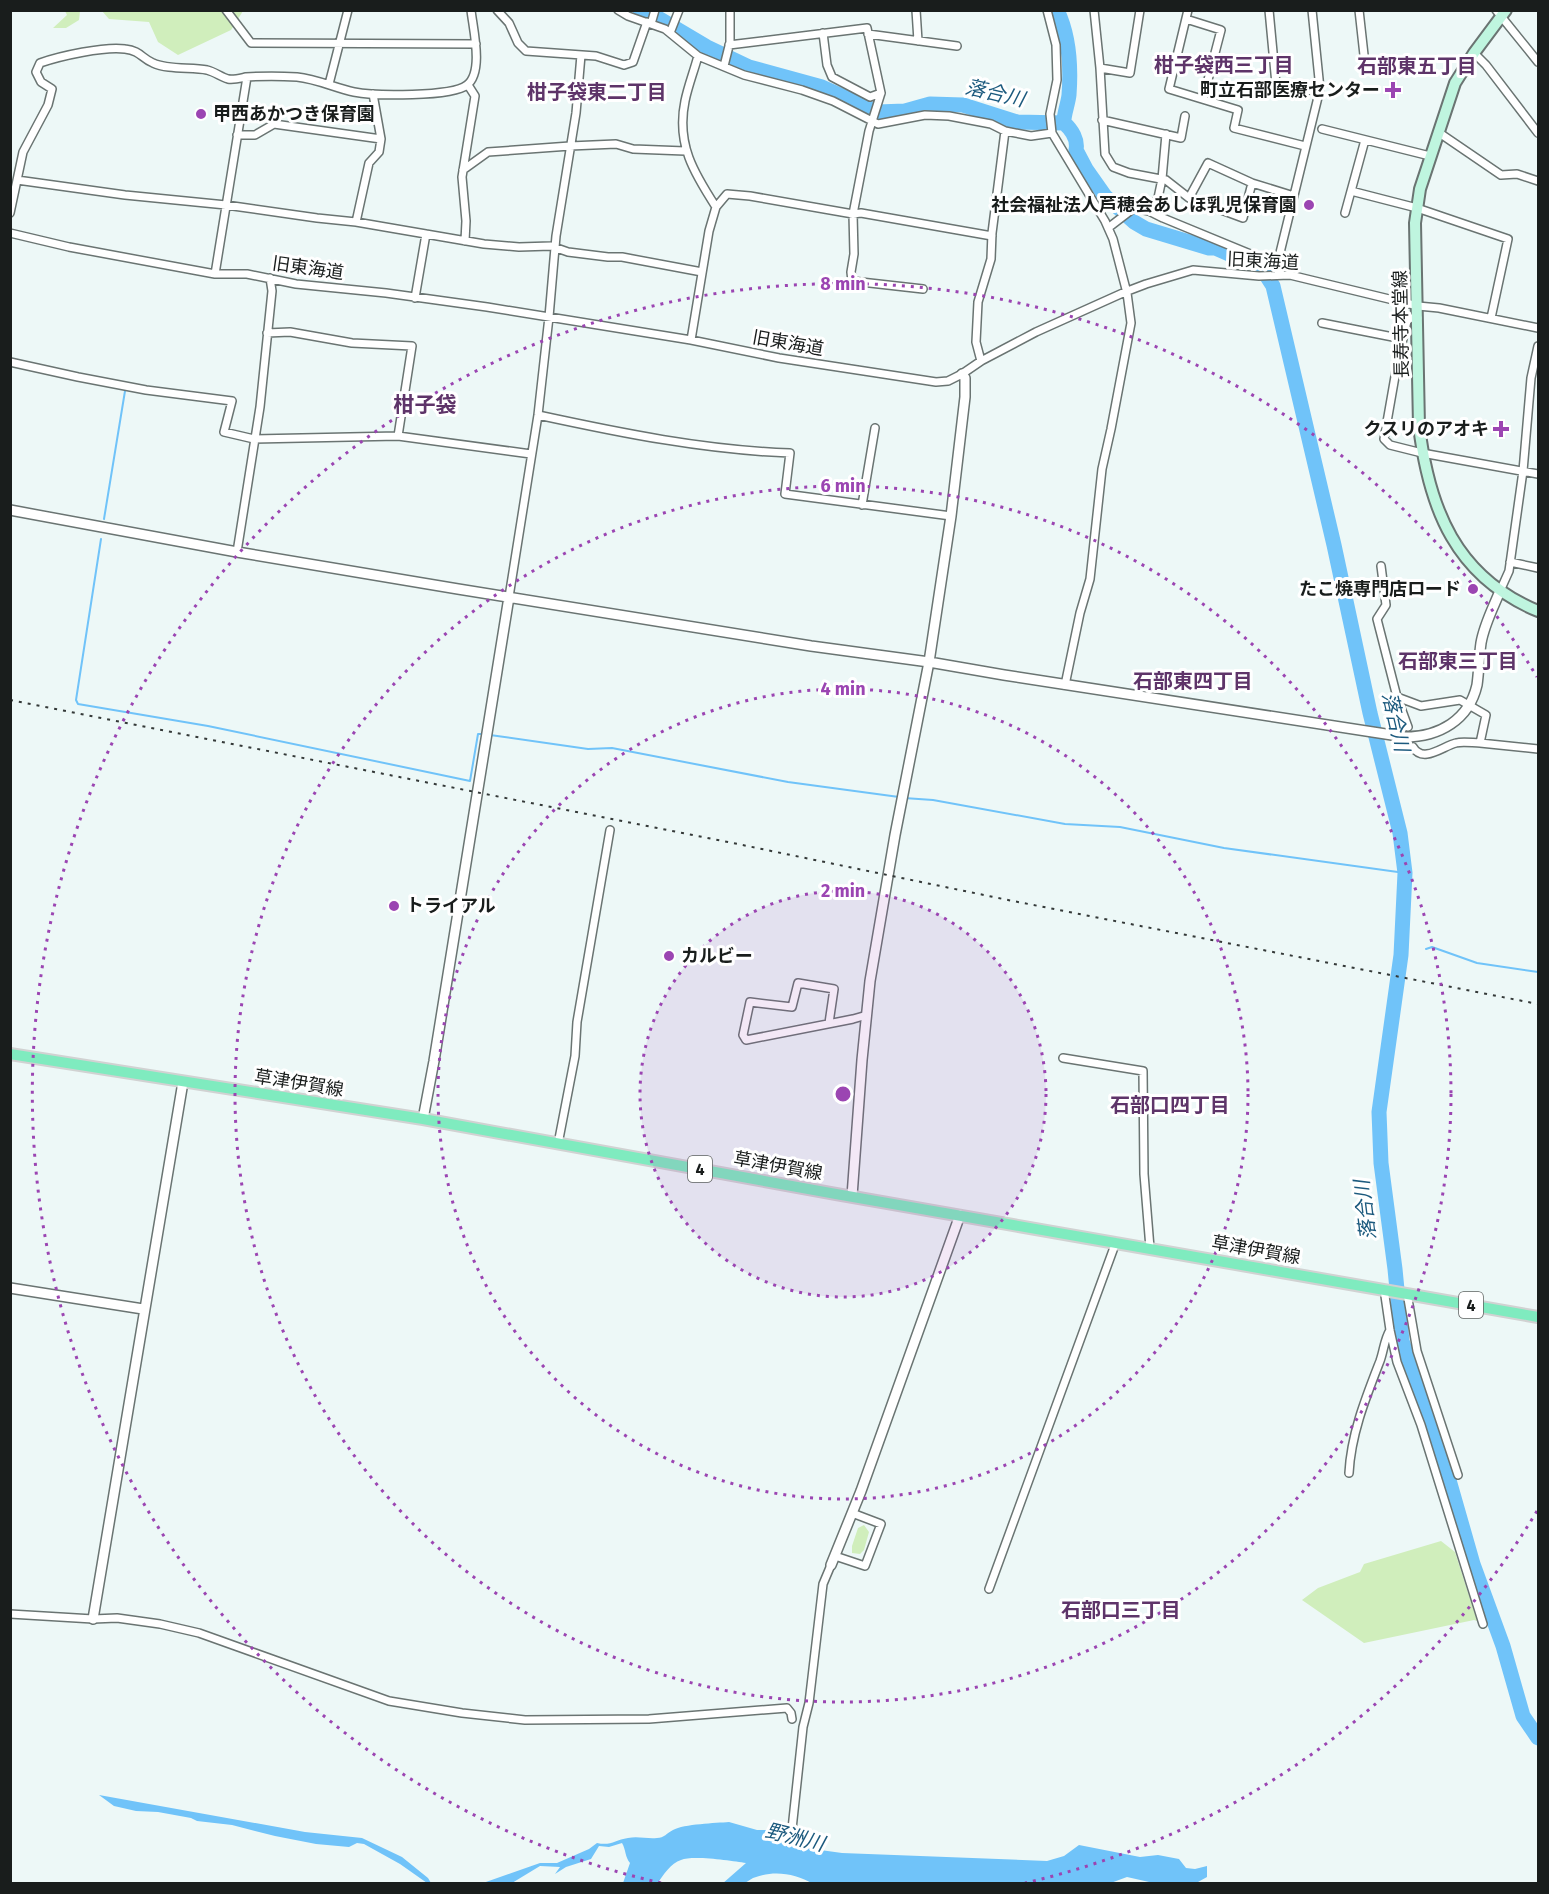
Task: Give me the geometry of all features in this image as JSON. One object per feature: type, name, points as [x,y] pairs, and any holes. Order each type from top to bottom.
[{"type":"main road","name":"長寿寺本堂線","points":[[1501,13],[1455,83],[1420,189],[1415,223],[1419,426],[1422,453],[1437,508],[1467,560],[1500,591],[1539,611]]},
{"type":"main road","name":"草津伊賀線","points":[[10,1054],[423,1119],[1539,1317]]},
{"type":"street","points":[[226,10],[251,43],[476,44]]},
{"type":"street","points":[[329,84],[348,10]]},
{"type":"street","points":[[10,213],[23,152],[48,105],[52,89],[42,82],[36,72],[40,63],[69,55],[124,49],[140,53],[153,63],[184,69],[208,70],[230,79],[298,77],[355,92],[373,94],[447,92],[468,85],[474,76],[476,44],[471,10]]},
{"type":"street","points":[[497,10],[509,23],[518,43],[526,51],[596,56],[624,65],[633,62],[655,11]]},
{"type":"street","points":[[618,10],[672,28],[698,56],[744,75],[802,90],[833,101],[878,124],[925,116],[949,116],[991,124],[1005,131],[1031,136],[1052,133]]},
{"type":"street","points":[[672,28],[679,10]]},
{"type":"street","points":[[724,66],[729,45],[730,10]]},
{"type":"street","points":[[916,10],[918,40]]},
{"type":"street","points":[[1047,10],[1056,45],[1058,80],[1050,114],[1052,133],[1113,239],[1127,293],[1131,322],[1102,469],[1090,579],[1080,613],[1065,685]]},
{"type":"street","points":[[1094,10],[1105,154],[1113,167],[1129,173],[1166,180],[1189,198],[1243,218],[1252,183]]},
{"type":"street","points":[[1100,68],[1130,73],[1140,10]]},
{"type":"street","points":[[1188,10],[1169,89],[1238,110],[1234,128],[1305,146]]},
{"type":"street","points":[[1269,10],[1276,84],[1284,93],[1320,89]]},
{"type":"street","points":[[1277,275],[1277,266],[1320,89],[1312,10]]},
{"type":"street","points":[[1359,10],[1364,54]]},
{"type":"street","points":[[1501,13],[1539,62]]},
{"type":"street","points":[[1186,19],[1221,30],[1203,99]]},
{"type":"street","points":[[729,45],[867,28],[881,93],[870,131],[853,214],[852,281],[923,289]]},
{"type":"street","points":[[823,33],[827,65],[832,77],[870,97],[881,93]]},
{"type":"street","points":[[868,33],[957,46]]},
{"type":"street","points":[[1474,53],[1539,133]]},
{"type":"street","points":[[423,1119],[538,415],[555,247],[576,114],[581,55]]},
{"type":"street","points":[[698,56],[685,102],[682,125],[686,151],[695,175],[716,207]]},
{"type":"street","points":[[215,273],[247,77]]},
{"type":"street","points":[[465,242],[466,221],[462,177],[476,96],[468,85]]},
{"type":"street","points":[[357,222],[369,163],[379,152],[381,138],[373,94]]},
{"type":"street","points":[[1102,120],[1181,138],[1185,116]]},
{"type":"street","points":[[237,135],[255,135],[274,124],[381,138]]},
{"type":"street","points":[[1322,129],[1430,156]]},
{"type":"street","points":[[981,361],[976,342],[978,302],[992,259],[992,236],[1005,131]]},
{"type":"street","points":[[1438,132],[1500,175],[1517,174],[1539,181]]},
{"type":"street","points":[[1149,211],[1158,198],[1166,134]]},
{"type":"street","points":[[1345,213],[1365,140]]},
{"type":"street","points":[[463,170],[488,152],[616,144],[633,148],[686,151]]},
{"type":"street","points":[[10,163],[19,166]]},
{"type":"street","points":[[1189,198],[1208,163],[1252,183],[1294,196]]},
{"type":"street","points":[[17,180],[357,222],[465,242],[519,247],[555,247],[568,252],[622,257],[702,272]]},
{"type":"street","points":[[1351,191],[1417,208],[1508,239],[1491,318]]},
{"type":"street","points":[[691,340],[709,231],[716,207],[727,194],[853,214],[861,213],[992,236]]},
{"type":"street","points":[[1108,228],[1134,208],[1149,211],[1277,266]]},
{"type":"street","name":"旧東海道","points":[[10,233],[69,247],[215,273],[246,274],[296,284],[386,293],[549,317],[691,340],[779,358],[936,382],[948,381],[1036,332],[1146,284],[1193,270],[1309,279],[1418,306],[1539,328]]},
{"type":"street","points":[[415,298],[426,234]]},
{"type":"street","points":[[237,552],[260,407],[272,291],[270,279]]},
{"type":"street","points":[[1418,318],[1411,318],[1407,321],[1384,438],[1390,445],[1422,453],[1539,474]]},
{"type":"street","points":[[1322,323],[1403,339]]},
{"type":"street","points":[[267,333],[290,332],[352,343],[412,346],[398,435]]},
{"type":"street","points":[[10,510],[237,552],[811,646],[929,662],[1065,685],[1412,737],[1430,735],[1449,727],[1458,720],[1469,705],[1477,685],[1484,632],[1509,572],[1523,471],[1531,378],[1539,346]]},
{"type":"street","points":[[10,362],[146,390],[232,401],[224,432],[254,438],[398,435],[531,454]]},
{"type":"street","points":[[852,1196],[870,981],[929,662],[951,516],[965,397],[965,378],[962,374]]},
{"type":"street","points":[[538,415],[597,428],[711,447],[790,453],[785,494],[951,516]]},
{"type":"street","points":[[862,505],[875,428]]},
{"type":"street","points":[[1510,562],[1539,568]]},
{"type":"street","points":[[1381,566],[1386,605],[1377,619],[1397,697],[1408,727]]},
{"type":"street","points":[[1397,697],[1421,706],[1460,700],[1485,715],[1480,743]]},
{"type":"street","points":[[1413,747],[1416,752],[1423,755],[1457,742],[1539,748]]},
{"type":"street","points":[[558,1144],[575,1056],[577,1022],[610,830]]},
{"type":"street","points":[[829,1023],[834,989],[798,983],[792,1008],[750,1002],[743,1035],[746,1040],[829,1023],[867,1015]]},
{"type":"street","points":[[1063,1058],[1143,1071],[1144,1174],[1150,1248]]},
{"type":"street","points":[[93,1619],[143,1309],[183,1082]]},
{"type":"street","points":[[792,1829],[803,1727],[809,1703],[823,1584],[852,1513],[960,1215]]},
{"type":"street","points":[[989,1589],[1116,1242]]},
{"type":"street","points":[[10,1288],[143,1309]]},
{"type":"street","points":[[1387,1290],[1384,1295],[1397,1362],[1421,1425],[1483,1624]]},
{"type":"street","points":[[1405,1293],[1418,1351],[1458,1475]]},
{"type":"street","points":[[1348,1473],[1353,1439],[1385,1338],[1390,1330]]},
{"type":"street","points":[[833,1561],[865,1566],[881,1524],[852,1513]]},
{"type":"street","points":[[10,1614],[93,1619],[117,1618],[199,1632],[388,1701],[462,1713],[525,1720],[649,1719],[787,1708],[792,1719]]},
{"type":"green space","points":[[65,11],[80,11],[79,20],[66,28],[53,28],[67,15]]},
{"type":"green space","points":[[102,11],[243,11],[231,30],[178,55],[158,42],[149,22],[109,19]]},
{"type":"green space","points":[[864,1525],[869,1532],[864,1550],[860,1554],[852,1553],[858,1528]]},
{"type":"green space","points":[[1441,1541],[1455,1552],[1477,1621],[1364,1643],[1302,1600],[1318,1588],[1360,1572],[1364,1564]]},
{"type":"water","points":[[99,1795],[305,1832],[362,1838],[402,1857],[431,1883],[427,1883],[400,1864],[364,1844],[357,1843],[349,1847],[316,1844],[232,1825],[197,1821],[158,1812],[136,1811],[114,1806]]},
{"type":"water","points":[[729,1822],[757,1830],[771,1830],[813,1849],[842,1853],[1047,1861],[1064,1856],[1079,1845],[1140,1857],[1158,1855],[1179,1859],[1186,1868],[1195,1869],[1207,1866],[1207,1877],[1198,1882],[1158,1884],[1127,1877],[1108,1884],[813,1884],[799,1877],[776,1873],[753,1878],[741,1884],[722,1884],[746,1863],[694,1858],[681,1860],[674,1864],[658,1883],[623,1883],[630,1863],[622,1843],[609,1847],[599,1846],[591,1859],[566,1867],[555,1874],[560,1867],[540,1866],[512,1883],[483,1883],[540,1863],[557,1863],[597,1843],[610,1843],[632,1837],[659,1838],[685,1826]]},
{"type":"waterway","name":"落合川","points":[[640,10],[749,67],[822,87],[878,112],[905,111],[930,104],[963,105],[1017,122],[1064,123],[1074,135],[1076,150],[1086,169],[1105,196],[1134,222],[1146,229],[1215,248],[1231,255],[1238,254],[1259,264],[1273,286],[1334,545],[1370,713],[1400,833],[1405,873],[1401,955],[1379,1112],[1381,1163],[1402,1341],[1443,1459],[1473,1564],[1503,1646],[1523,1716],[1538,1738]]},
{"type":"waterway","points":[[1057,10],[1067,41],[1070,74],[1064,123]]},
{"type":"waterway","points":[[104,519],[125,391]]},
{"type":"waterway","points":[[101,539],[76,700],[78,704],[208,726],[470,781],[478,734],[484,734]]},
{"type":"waterway","points":[[490,735],[588,749],[612,748],[788,782],[899,797]]},
{"type":"waterway","points":[[904,798],[933,800],[1065,824],[1120,827],[1224,848],[1405,873]]},
{"type":"waterway","points":[[1426,949],[1432,947],[1477,963],[1538,972]]},
{"type":"railway","points":[[10,700],[1538,1004]]},
{"type":"place","name":"町立石部医療センター","points":[[1393,90]]},
{"type":"place","name":"甲西あかつき保育園","points":[[201,114]]},
{"type":"place","name":"社会福祉法人芦穂会あしほ乳児保育園","points":[[1309,205]]},
{"type":"place","name":"クスリのアオキ","points":[[1501,429]]},
{"type":"place","name":"たこ焼専門店ロード","points":[[1473,589]]},
{"type":"place","name":"トライアル","points":[[394,906]]},
{"type":"place","name":"カルビー","points":[[669,956]]},
{"type":"district","name":"柑子袋西三丁目","points":[[1224,65]]},
{"type":"district","name":"石部東五丁目","points":[[1417,66]]},
{"type":"district","name":"柑子袋東二丁目","points":[[597,92]]},
{"type":"district","name":"柑子袋","points":[[425,405]]},
{"type":"district","name":"石部東三丁目","points":[[1458,661]]},
{"type":"district","name":"石部東四丁目","points":[[1193,681]]},
{"type":"district","name":"石部口四丁目","points":[[1170,1105]]},
{"type":"district","name":"石部口三丁目","points":[[1121,1610]]},
{"type":"water label","name":"野洲川","points":[[795,1837]]}]
